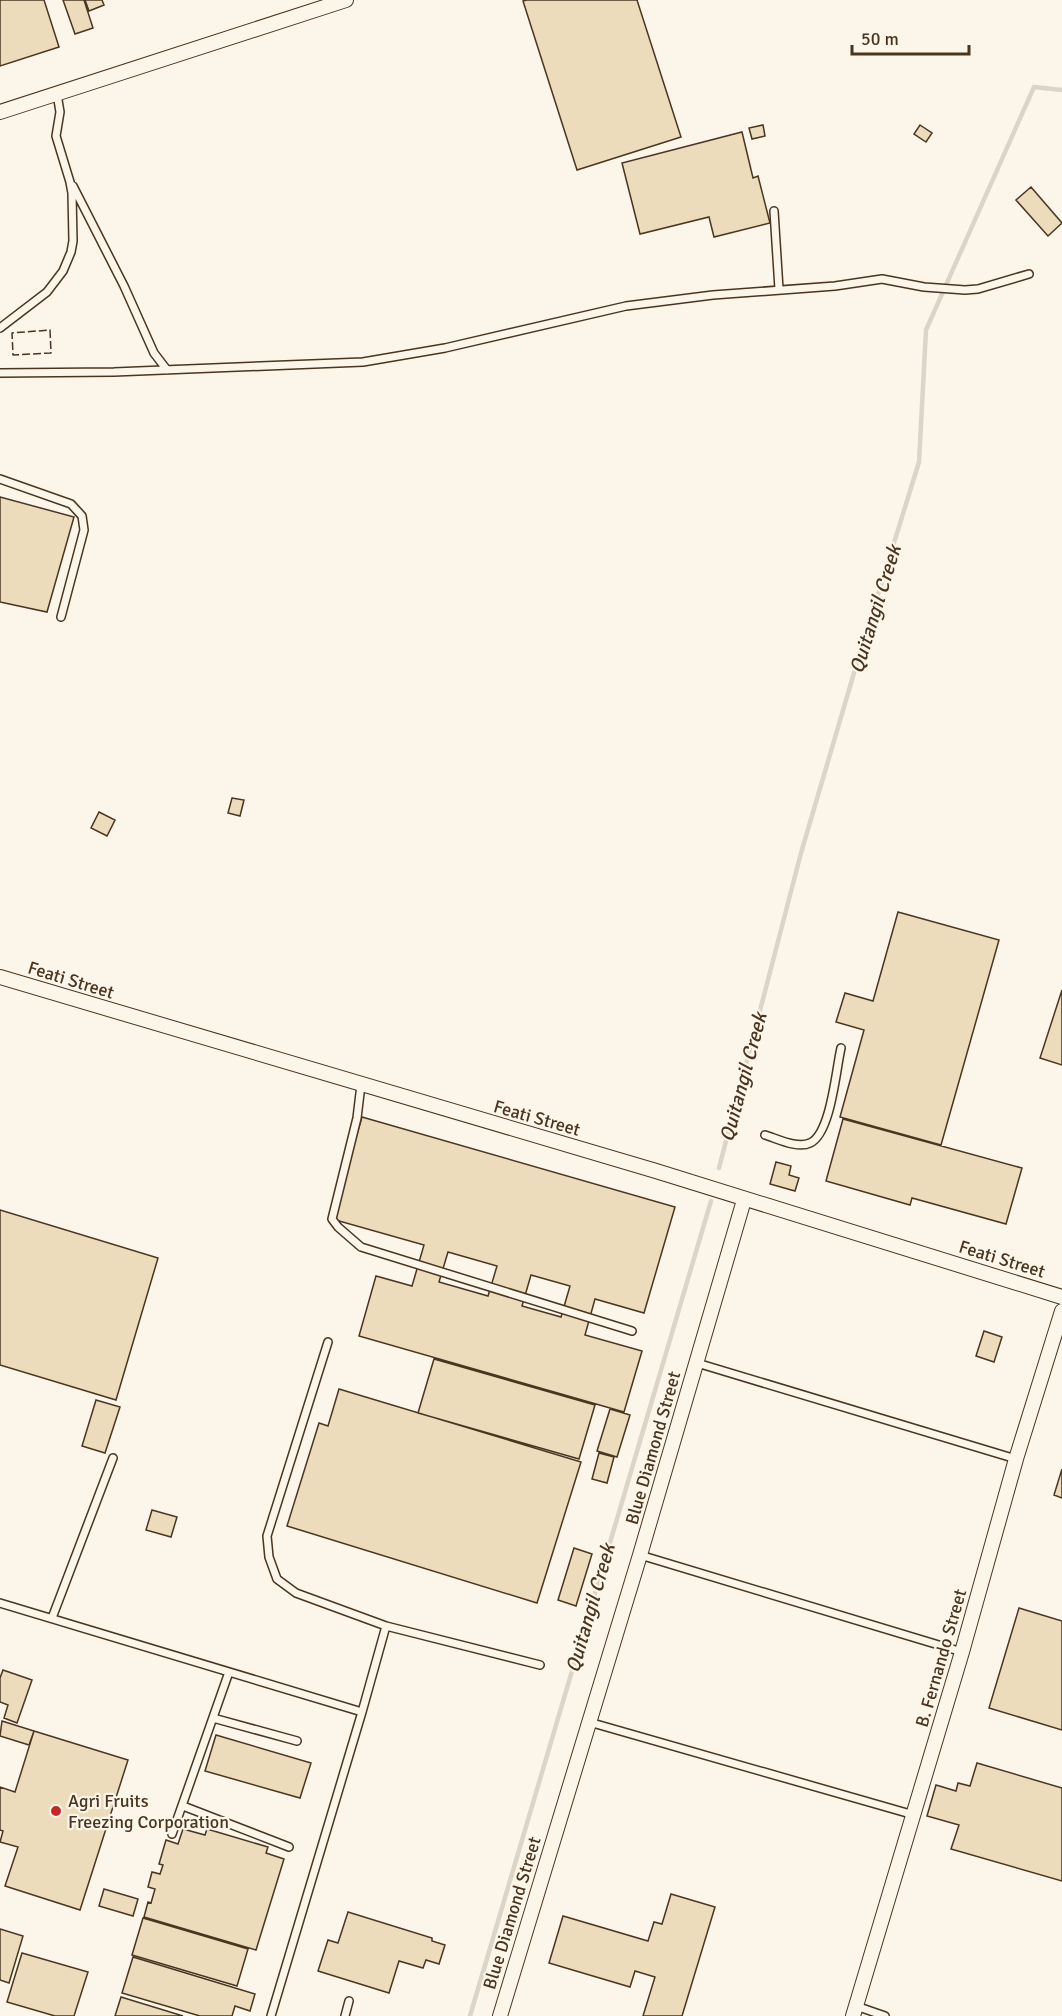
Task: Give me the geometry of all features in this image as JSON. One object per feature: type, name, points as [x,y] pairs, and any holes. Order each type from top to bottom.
[{"type":"street","points":[[0,112],[346,0]]},
{"type":"street","name":"Feati Street","points":[[0,977],[656,1171],[1062,1297]]},
{"type":"street","name":"Blue Diamond Street","points":[[500,2016],[640,1555],[744,1200]]},
{"type":"street","name":"B. Fernando Street","points":[[855,2011],[962,1652],[1016,1459],[1062,1311]]},
{"type":"lane","points":[[57,94],[60,112],[56,136],[70,182],[124,286],[154,353],[166,369]]},
{"type":"lane","points":[[0,328],[47,292],[69,262],[73,241],[70,182]]},
{"type":"lane","points":[[774,211],[779,289]]},
{"type":"lane","points":[[0,373],[363,362],[446,348],[626,306],[713,294],[836,286],[882,279],[951,291],[978,289],[1029,274]]},
{"type":"lane","points":[[0,479],[70,504],[82,516],[84,530],[61,617]]},
{"type":"lane","points":[[765,1135],[797,1144],[809,1144],[819,1136],[827,1118],[841,1048]]},
{"type":"lane","points":[[361,1085],[357,1118],[332,1219],[346,1235],[361,1247],[632,1331]]},
{"type":"lane","points":[[328,1342],[267,1536],[269,1557],[277,1579],[296,1593],[386,1626],[540,1665]]},
{"type":"lane","points":[[696,1363],[1016,1459]]},
{"type":"lane","points":[[52,1618],[113,1458]]},
{"type":"lane","points":[[640,1555],[962,1652]]},
{"type":"lane","points":[[0,1603],[362,1712]]},
{"type":"lane","points":[[271,2016],[386,1626]]},
{"type":"lane","points":[[172,1834],[229,1672]]},
{"type":"lane","points":[[213,1718],[297,1741]]},
{"type":"lane","points":[[589,1722],[914,1815]]},
{"type":"lane","points":[[183,1806],[289,1847]]},
{"type":"lane","points":[[345,2016],[349,2001]]},
{"type":"lane","points":[[855,2011],[885,2016]]},
{"type":"building","points":[[0,0],[44,0],[59,47],[0,66]]},
{"type":"building","points":[[63,0],[84,0],[93,28],[75,34]]},
{"type":"building","points":[[85,0],[102,0],[104,5],[89,11]]},
{"type":"building","points":[[637,0],[681,137],[577,170],[523,1]]},
{"type":"building","points":[[763,125],[765,136],[752,139],[749,128]]},
{"type":"building","points":[[920,125],[932,133],[926,142],[914,134]]},
{"type":"building","points":[[742,132],[753,178],[758,176],[770,223],[714,237],[709,217],[640,234],[622,163]]},
{"type":"building","points":[[1031,187],[1062,223],[1048,236],[1016,200]]},
{"type":"building","points":[[0,497],[74,517],[47,612],[0,602]]},
{"type":"building","points":[[232,798],[244,800],[240,816],[228,813]]},
{"type":"building","points":[[99,812],[115,820],[107,836],[91,828]]},
{"type":"building","points":[[898,912],[999,940],[941,1145],[840,1117],[864,1030],[836,1022],[845,993],[873,1001]]},
{"type":"building","points":[[1062,990],[1062,1065],[1040,1058]]},
{"type":"building","points":[[362,1117],[675,1207],[644,1313],[595,1299],[585,1335],[642,1351],[624,1412],[359,1336],[376,1276],[412,1286],[424,1245],[332,1219]],"holes":[[[448,1252],[497,1266],[488,1296],[439,1282]],[[531,1275],[570,1286],[561,1317],[522,1306]]]},
{"type":"building","points":[[843,1119],[1022,1168],[1006,1224],[912,1198],[910,1205],[826,1181]]},
{"type":"building","points":[[776,1162],[791,1166],[789,1175],[799,1178],[795,1191],[770,1184]]},
{"type":"building","points":[[0,1210],[158,1258],[116,1400],[0,1365]]},
{"type":"building","points":[[984,1331],[1002,1337],[994,1362],[976,1356]]},
{"type":"building","points":[[434,1359],[595,1405],[579,1459],[418,1413]]},
{"type":"building","points":[[339,1389],[581,1462],[537,1603],[287,1526],[319,1423],[328,1426]]},
{"type":"building","points":[[96,1400],[120,1407],[105,1453],[82,1446]]},
{"type":"building","points":[[610,1409],[630,1415],[617,1457],[597,1451]]},
{"type":"building","points":[[599,1453],[614,1457],[607,1483],[592,1479]]},
{"type":"building","points":[[1062,1469],[1062,1498],[1054,1495]]},
{"type":"building","points":[[152,1510],[177,1517],[171,1537],[146,1530]]},
{"type":"building","points":[[574,1548],[592,1554],[576,1606],[558,1600]]},
{"type":"building","points":[[1019,1608],[1062,1621],[1062,1730],[989,1708]]},
{"type":"building","points":[[3,1670],[32,1680],[17,1723],[4,1718],[8,1705],[0,1702],[0,1678]]},
{"type":"building","points":[[2,1721],[34,1731],[29,1745],[0,1736]]},
{"type":"building","name":"Agri Fruits Freezing Corporation","points":[[34,1731],[128,1760],[80,1910],[5,1886],[18,1847],[0,1842],[3,1831],[0,1830],[0,1787],[15,1792]]},
{"type":"building","points":[[216,1735],[311,1763],[300,1798],[205,1771]]},
{"type":"building","points":[[977,1763],[1062,1788],[1062,1881],[951,1849],[959,1825],[927,1816],[936,1785],[956,1791],[958,1783],[970,1786]]},
{"type":"building","points":[[183,1829],[205,1835],[207,1829],[268,1847],[266,1853],[284,1859],[256,1950],[144,1917],[155,1889],[148,1887],[152,1872],[160,1874],[163,1865],[159,1864],[166,1840],[178,1844]]},
{"type":"building","points":[[104,1889],[138,1899],[133,1916],[99,1906]]},
{"type":"building","points":[[671,1894],[715,1907],[682,2016],[643,2016],[655,1977],[635,1971],[630,1987],[549,1963],[563,1916],[648,1941],[654,1922],[662,1924]]},
{"type":"building","points":[[348,1912],[432,1938],[432,1941],[445,1945],[439,1964],[426,1960],[423,1968],[399,1961],[389,1993],[318,1971],[328,1940],[338,1943]]},
{"type":"building","points":[[143,1918],[248,1949],[237,1986],[132,1955]]},
{"type":"building","points":[[0,1929],[23,1936],[9,1983],[0,1980]]},
{"type":"building","points":[[22,1953],[88,1972],[74,2016],[55,2016],[7,2002]]},
{"type":"building","points":[[133,1957],[255,1994],[250,2011],[235,2006],[232,2016],[200,2016],[122,1993]]},
{"type":"building","points":[[121,1997],[183,2016],[115,2016]]},
{"type":"waterway","name":"Quitangil Creek","points":[[719,1168],[801,853],[919,462],[926,330],[1034,87],[1062,90]]},
{"type":"waterway","name":"Quitangil Creek","points":[[470,2016],[711,1201]]},
{"type":"fence","points":[[50,330],[51,353],[13,355],[12,333],[50,330]]},
{"type":"place","name":"Agri Fruits Freezing Corporation","points":[[56,1811]]}]
